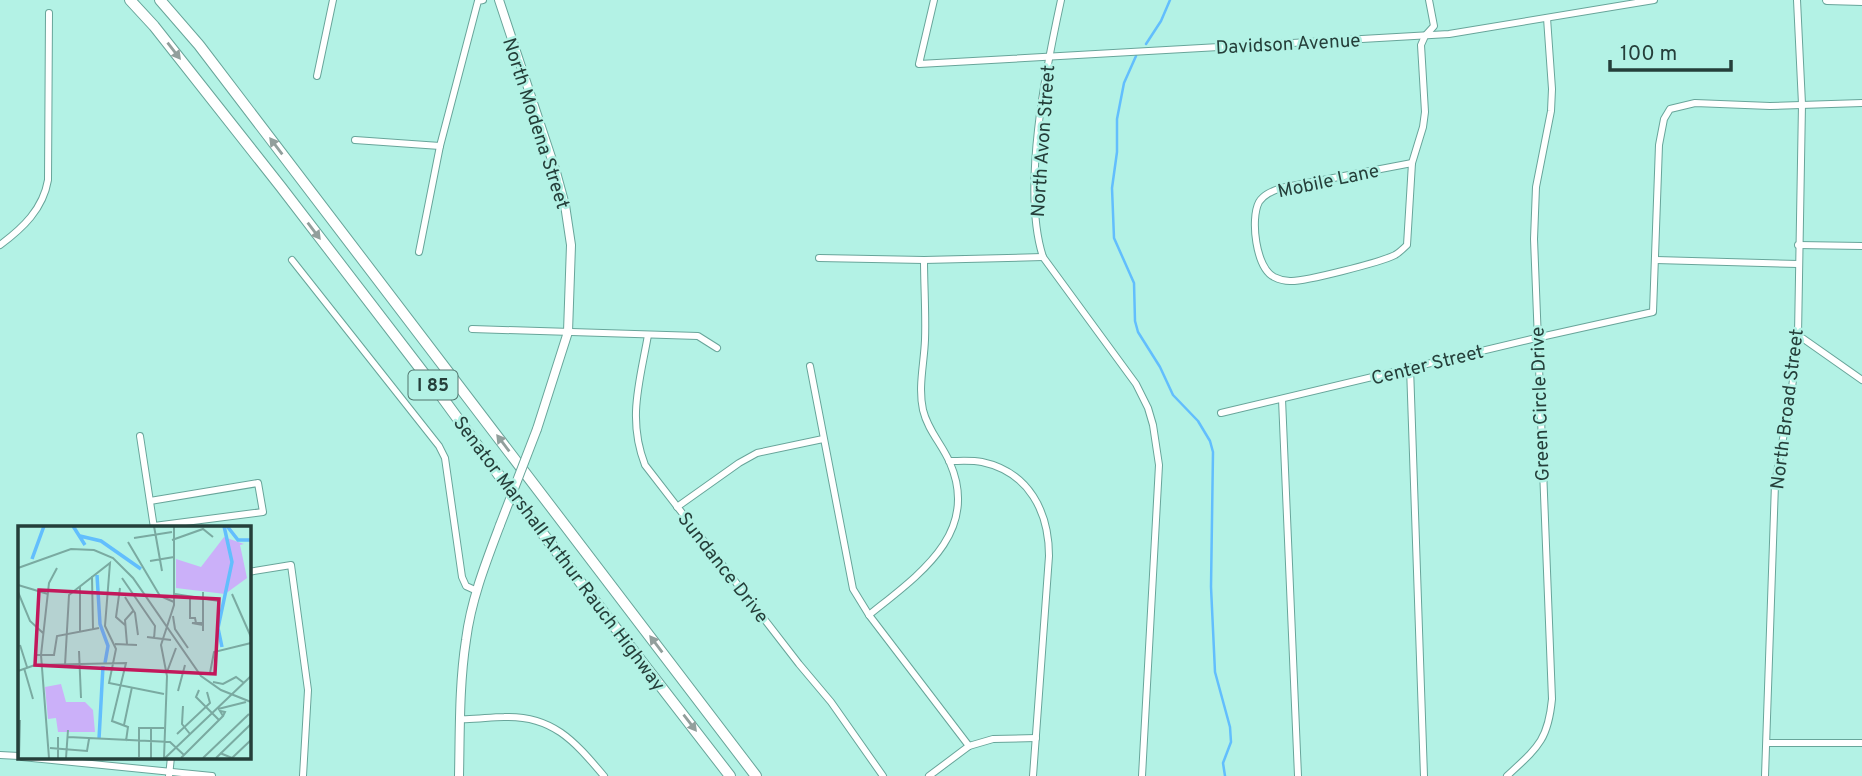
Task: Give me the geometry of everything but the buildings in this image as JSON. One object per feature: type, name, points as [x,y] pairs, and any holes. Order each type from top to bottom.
[{"type":"highway","name":"Senator Marshall Arthur Rauch Highway","points":[[130,0],[154,26],[281,187],[523,508],[730,776]]},
{"type":"highway","name":"Senator Marshall Arthur Rauch Highway","points":[[160,0],[199,45],[756,776]]},
{"type":"street","points":[[317,76],[333,0]]},
{"type":"street","points":[[419,252],[440,146],[478,1],[483,0]]},
{"type":"street","name":"North Modena Street","points":[[459,776],[466,638],[477,591],[537,429],[569,332],[571,245],[565,205],[499,0]]},
{"type":"street","name":"Davidson Avenue","points":[[933,0],[919,64],[1425,36],[1654,0]]},
{"type":"street","name":"North Avon Street","points":[[1061,0],[1049,55],[1039,135],[1034,209],[1037,237],[1043,257],[1136,384],[1151,417],[1159,465],[1142,776]]},
{"type":"street","name":"Mobile Lane","points":[[1412,163],[1281,188],[1267,194],[1259,203],[1255,219],[1258,252],[1265,271],[1276,278],[1291,282],[1381,260],[1398,254],[1407,245],[1412,163],[1425,112],[1421,45],[1434,26],[1429,0]]},
{"type":"street","name":"North Broad Street","points":[[1765,776],[1775,484],[1798,335],[1802,104],[1797,0]]},
{"type":"street","points":[[1827,0],[1862,1]]},
{"type":"street","points":[[0,245],[16,233],[45,197],[48,180],[49,13]]},
{"type":"street","name":"Green Circle Drive","points":[[1507,776],[1536,749],[1546,735],[1552,699],[1536,338],[1534,204],[1548,134],[1552,89],[1547,18]]},
{"type":"street","points":[[1798,264],[1656,260],[1659,145],[1664,119],[1670,109],[1695,103],[1770,106],[1862,103]]},
{"type":"street","points":[[355,140],[440,146]]},
{"type":"street","points":[[1798,244],[1862,246]]},
{"type":"street","points":[[818,258],[924,260],[1043,257]]},
{"type":"street","points":[[292,260],[439,446],[445,458],[462,577],[466,586],[477,591]]},
{"type":"street","points":[[869,614],[939,554],[956,514],[957,489],[949,461],[929,430],[923,409],[920,385],[925,341],[924,260]]},
{"type":"street","name":"Center Street","points":[[1221,413],[1653,312],[1656,260]]},
{"type":"street","points":[[472,330],[698,336],[717,348]]},
{"type":"street","name":"Sundance Drive","points":[[648,335],[634,425],[637,446],[645,466],[831,702],[883,776]]},
{"type":"street","points":[[1798,335],[1862,380]]},
{"type":"street","points":[[810,366],[853,589],[969,746]]},
{"type":"street","points":[[1410,367],[1424,776]]},
{"type":"street","points":[[1282,399],[1298,776]]},
{"type":"street","points":[[140,436],[154,526]]},
{"type":"street","points":[[677,508],[757,453],[823,439]]},
{"type":"street","points":[[949,461],[982,462],[1002,469],[1028,490],[1044,515],[1049,536],[1049,556],[1033,776]]},
{"type":"street","points":[[150,501],[258,483],[263,512],[219,522],[167,526]]},
{"type":"street","points":[[250,572],[291,565],[308,690],[303,776]]},
{"type":"street","points":[[460,719],[514,717],[547,724],[575,743],[604,776]]},
{"type":"street","points":[[929,776],[969,746],[993,739],[1036,738]]},
{"type":"street","points":[[1767,743],[1862,743]]},
{"type":"street","points":[[0,755],[18,757]]},
{"type":"street","points":[[30,758],[169,774],[212,776]]},
{"type":"waterway","points":[[1146,44],[1161,21],[1170,0]]},
{"type":"waterway","points":[[1136,56],[1124,83],[1117,119],[1117,152],[1112,188],[1114,238],[1134,283],[1138,332],[1160,367],[1173,395],[1198,421],[1213,452],[1211,587],[1215,672],[1230,727],[1231,742],[1223,763],[1225,776]]}]
